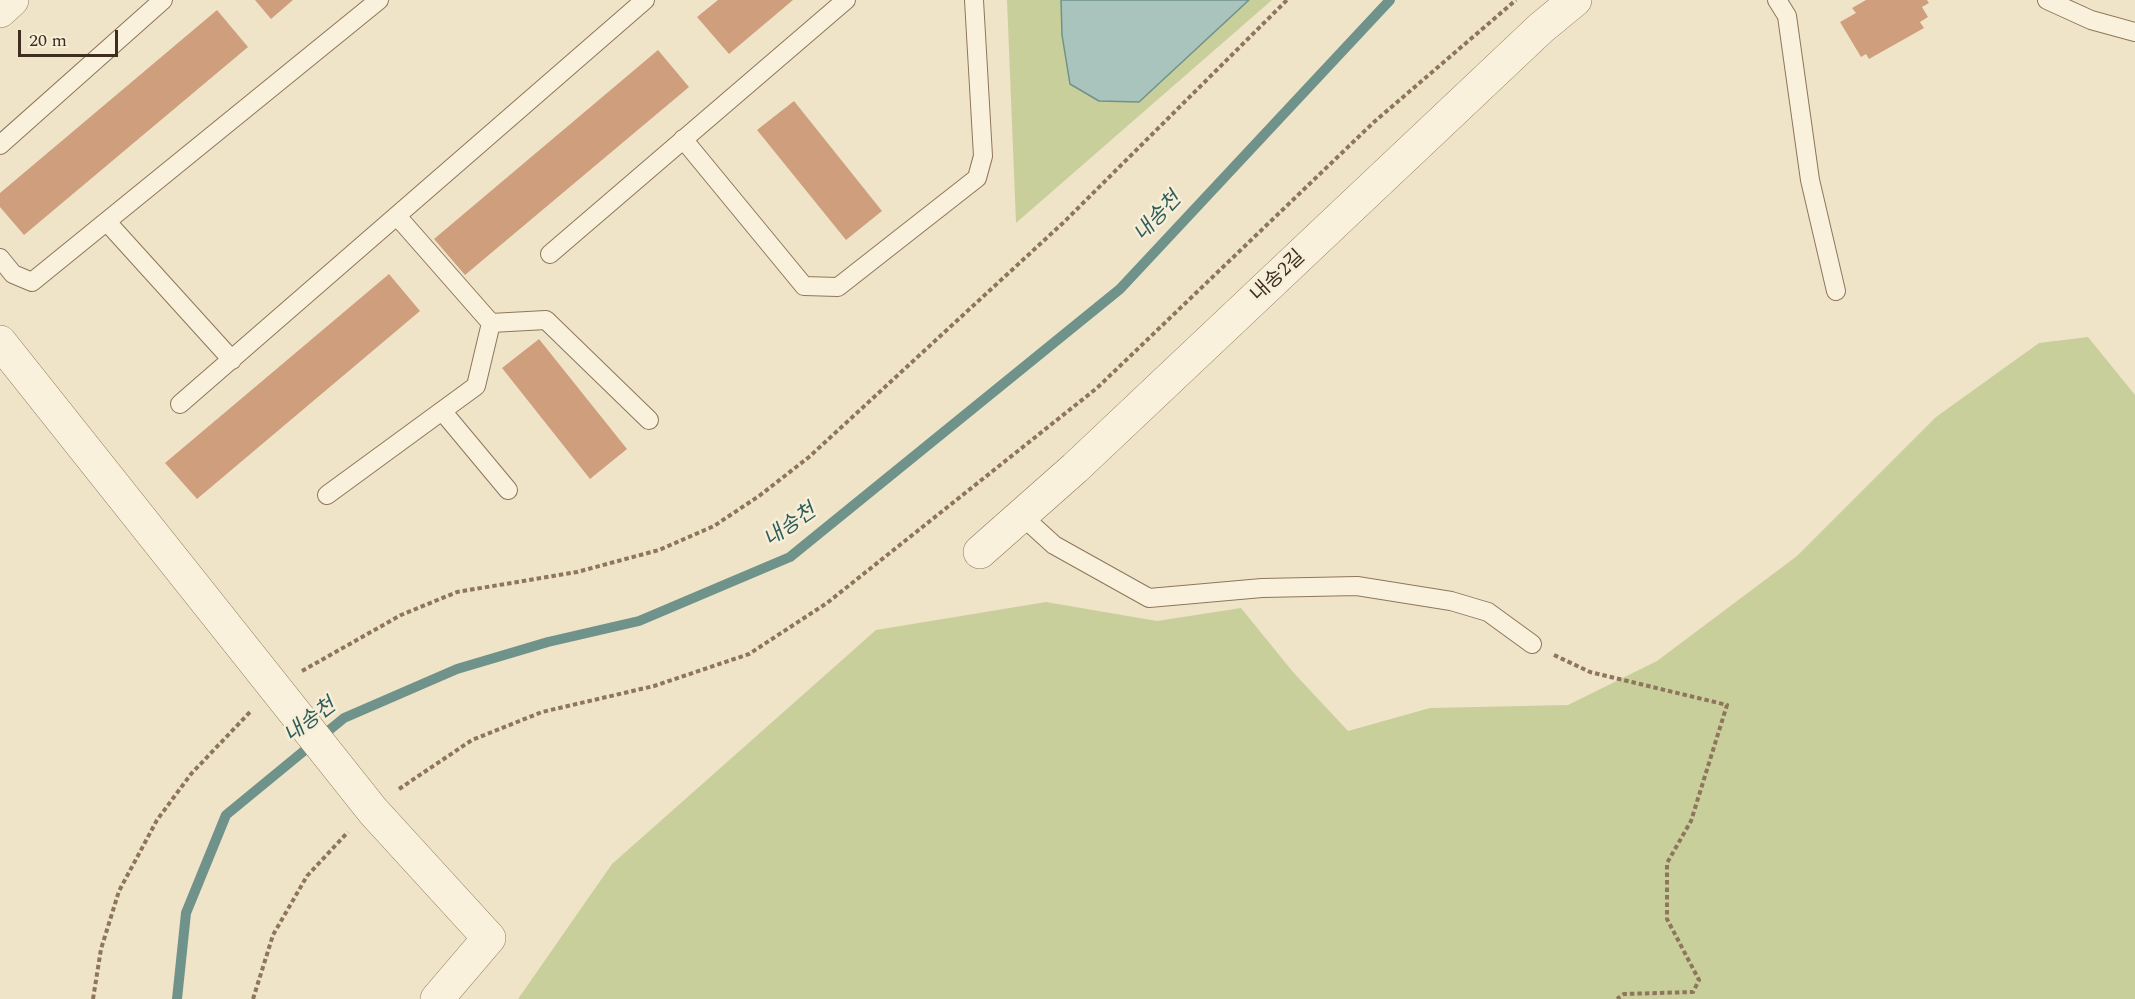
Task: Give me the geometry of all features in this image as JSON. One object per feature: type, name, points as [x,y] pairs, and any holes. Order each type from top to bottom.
[{"type":"street","points":[[0,11],[12,0]]},
{"type":"street","name":"내송2길","points":[[980,552],[1188,362],[1541,28],[1575,0]]},
{"type":"street","points":[[0,342],[370,813],[489,938],[437,999]]},
{"type":"lane","points":[[0,145],[162,0]]},
{"type":"lane","points":[[0,258],[13,274],[32,282],[379,0]]},
{"type":"lane","points":[[180,404],[645,0]]},
{"type":"lane","points":[[550,254],[846,0]]},
{"type":"lane","points":[[683,139],[804,286],[838,286],[977,178],[983,156],[974,0]]},
{"type":"lane","points":[[1777,0],[1787,16],[1810,180],[1836,291]]},
{"type":"lane","points":[[2047,0],[2091,20],[2135,32]]},
{"type":"lane","points":[[397,216],[491,323]]},
{"type":"lane","points":[[106,222],[232,360]]},
{"type":"lane","points":[[491,323],[546,320],[650,420]]},
{"type":"lane","points":[[327,495],[476,387],[491,323]]},
{"type":"lane","points":[[443,412],[508,490]]},
{"type":"lane","points":[[1021,515],[1054,545],[1149,598],[1262,588],[1357,586],[1451,601],[1488,612],[1532,644]]},
{"type":"path","points":[[93,999],[101,949],[119,891],[157,820],[191,774],[275,691],[401,615],[457,592],[577,572],[659,550],[714,526],[759,496],[809,457],[1064,222],[1287,0]]},
{"type":"path","points":[[253,999],[273,935],[307,876],[370,813],[472,740],[542,712],[654,686],[749,654],[827,603],[1096,388],[1374,122],[1516,0]]},
{"type":"path","points":[[1532,644],[1590,672],[1727,705],[1691,821],[1667,863],[1667,919],[1699,981],[1693,992],[1624,994],[1617,999]]},
{"type":"green space","points":[[1007,0],[1272,0],[1016,223]]},
{"type":"green space","points":[[2088,337],[2135,395],[2135,999],[518,999],[612,864],[876,630],[1046,602],[1157,621],[1241,608],[1293,672],[1348,731],[1430,708],[1568,705],[1657,661],[1797,556],[1936,417],[2039,343]]},
{"type":"water","points":[[1061,0],[1249,0],[1139,102],[1099,101],[1070,84],[1062,35]]},
{"type":"building","points":[[255,0],[293,0],[271,19]]},
{"type":"building","points":[[718,0],[793,0],[729,54],[697,17]]},
{"type":"building","points":[[1866,0],[1927,0],[1929,3],[1922,7],[1928,17],[1920,22],[1924,28],[1869,59],[1866,54],[1861,57],[1840,22],[1856,13],[1852,8]]},
{"type":"building","points":[[217,10],[248,47],[24,235],[0,207],[0,193]]},
{"type":"building","points":[[658,50],[689,87],[465,275],[434,239]]},
{"type":"building","points":[[794,101],[882,211],[846,240],[757,130]]},
{"type":"building","points":[[389,274],[420,311],[197,499],[165,463]]},
{"type":"building","points":[[539,339],[627,449],[590,479],[502,368]]},
{"type":"waterway","name":"내송천","points":[[177,999],[186,913],[226,815],[344,718],[457,669],[548,642],[639,621],[790,557],[1120,289],[1390,0]]}]
